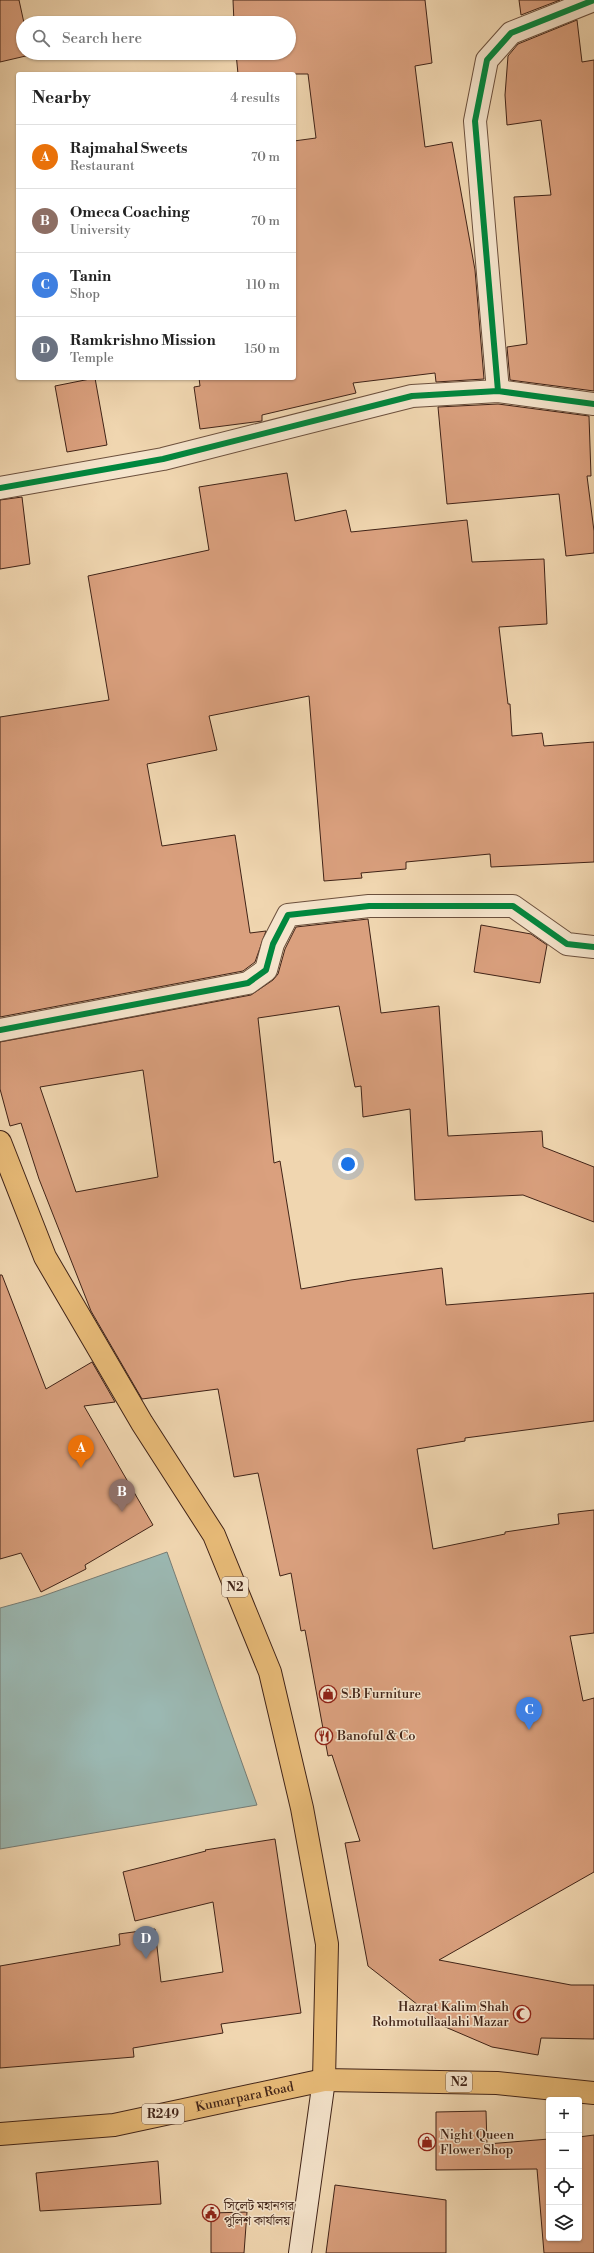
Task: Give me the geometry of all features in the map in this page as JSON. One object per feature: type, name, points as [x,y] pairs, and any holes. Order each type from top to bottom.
[{"type":"main road","name":"N2","points":[[0,1142],[6,1172],[45,1257],[142,1423],[214,1535],[270,1672],[302,1808],[327,1944],[324,2080],[497,2083],[594,2093]]},
{"type":"main road","name":"Kumarpara Road","points":[[0,2134],[114,2125],[324,2080]]},
{"type":"street","points":[[498,391],[476,121],[487,60],[511,32],[594,0]]},
{"type":"street","points":[[0,488],[163,459],[412,396],[498,391],[594,404]]},
{"type":"street","points":[[0,1030],[248,983],[266,970],[273,944],[288,915],[369,906],[513,906],[567,944],[594,947]]},
{"type":"street","points":[[300,2253],[324,2080]]},
{"type":"water","points":[[167,1552],[257,1805],[0,1849],[0,1608],[40,1597]]},
{"type":"building","points":[[0,0],[19,0],[22,16],[16,16],[16,58],[0,62]]},
{"type":"building","points":[[233,0],[425,0],[432,63],[415,66],[425,147],[452,142],[475,270],[484,379],[436,382],[435,373],[353,383],[356,393],[262,415],[262,421],[200,429],[194,387],[200,386],[199,380],[296,380],[296,141],[316,138],[308,74],[296,74],[296,72],[238,72],[237,60],[296,60],[296,16],[234,16]]},
{"type":"building","points":[[519,0],[560,0],[521,15]]},
{"type":"building","points":[[577,20],[582,62],[594,60],[594,391],[510,380],[507,347],[527,344],[514,197],[551,195],[541,120],[507,125],[505,95],[508,56],[518,44]]},
{"type":"building","points":[[85,380],[95,380],[107,445],[67,452],[55,386]]},
{"type":"building","points":[[498,404],[589,416],[591,476],[587,476],[594,531],[594,553],[566,556],[559,494],[447,504],[438,407]]},
{"type":"building","points":[[287,473],[295,521],[346,510],[351,532],[467,520],[472,562],[544,559],[547,624],[499,627],[508,704],[510,704],[512,736],[542,733],[544,746],[594,742],[594,862],[491,867],[490,854],[406,862],[406,869],[361,873],[362,878],[324,881],[309,696],[209,716],[217,750],[147,764],[162,846],[235,835],[250,933],[266,931],[255,962],[243,971],[0,1017],[0,717],[109,700],[88,576],[209,550],[199,487]]},
{"type":"building","points":[[22,497],[30,564],[0,569],[0,500]]},
{"type":"building","points":[[368,919],[381,1013],[439,1006],[448,1136],[542,1131],[543,1147],[594,1167],[594,1222],[523,1195],[415,1200],[410,1109],[363,1117],[361,1086],[355,1087],[339,1006],[258,1018],[274,1163],[280,1161],[301,1289],[351,1280],[442,1268],[446,1305],[594,1293],[594,1421],[465,1438],[465,1441],[417,1449],[433,1549],[505,1534],[505,1532],[559,1524],[558,1514],[594,1510],[594,1633],[570,1636],[583,1701],[594,1698],[594,1872],[439,1960],[571,1985],[594,1985],[594,2039],[541,2038],[538,2055],[492,2047],[436,2023],[436,2019],[368,1966],[345,1843],[360,1841],[332,1755],[328,1756],[305,1630],[301,1631],[291,1573],[280,1576],[258,1473],[234,1477],[218,1389],[142,1399],[91,1311],[39,1179],[21,1123],[10,1126],[0,1089],[0,1042],[251,995],[273,980],[278,974],[285,949],[296,927]],"holes":[[[143,1070],[158,1177],[76,1192],[40,1087]]]},
{"type":"building","points":[[481,925],[531,934],[547,945],[540,983],[474,972]]},
{"type":"building","points":[[0,1275],[2,1275],[46,1389],[92,1362],[115,1402],[84,1406],[153,1525],[85,1565],[86,1569],[41,1592],[21,1553],[0,1559]]},
{"type":"building","points":[[275,1839],[301,2013],[221,2024],[223,2033],[133,2048],[134,2057],[0,2068],[0,1966],[120,1945],[119,1934],[155,1929],[161,1982],[223,1972],[213,1902],[135,1921],[123,1872],[206,1851],[205,1850]]},
{"type":"building","points":[[486,2111],[487,2144],[546,2139],[546,2241],[582,2241],[582,2137],[594,2135],[594,2253],[544,2253],[537,2169],[436,2170],[436,2112]]},
{"type":"building","points":[[158,2161],[161,2204],[40,2211],[36,2173]]},
{"type":"building","points":[[335,2185],[446,2200],[446,2253],[326,2253]]},
{"type":"building","points":[[247,2212],[244,2253],[211,2253],[211,2213]]},
{"type":"cycle path","points":[[498,391],[475,121],[487,60],[511,33],[594,0]]},
{"type":"cycle path","points":[[0,488],[163,459],[412,396],[498,391],[594,404]]},
{"type":"cycle path","points":[[0,1030],[248,983],[266,970],[273,944],[288,915],[369,906],[513,906],[567,944],[594,947]]},
{"type":"place","name":"Rajmahal Sweets","points":[[81,1468]]},
{"type":"place","name":"Omeca Coaching","points":[[122,1512]]},
{"type":"place","name":"S.B Furniture","points":[[328,1694]]},
{"type":"place","name":"Tanin","points":[[529,1730]]},
{"type":"place","name":"Banoful & Co","points":[[324,1736]]},
{"type":"place","name":"Ramkrishno Mission","points":[[146,1959]]},
{"type":"place","name":"Hazrat Kalim Shah Rohmotullaalahi Mazar","points":[[522,2014]]},
{"type":"place","name":"Night Queen Flower Shop","points":[[427,2142]]},
{"type":"place","name":"সিলেট মহানগর পুলিশ কার্যালয়","points":[[211,2213]]}]
